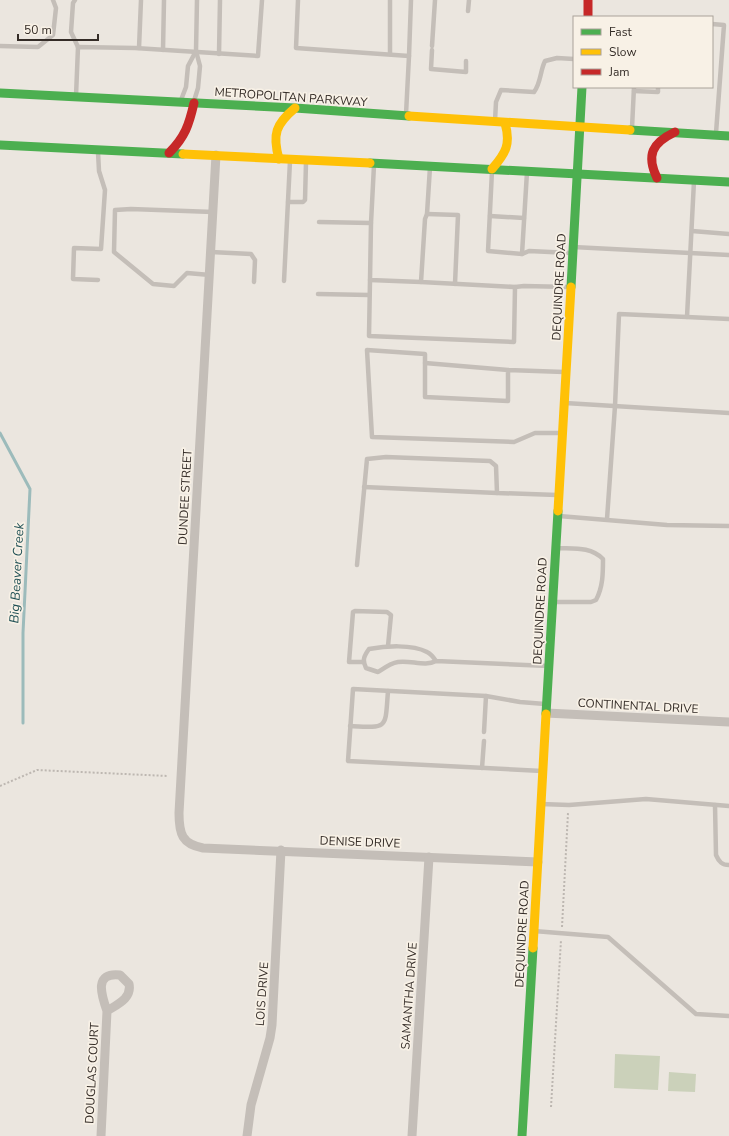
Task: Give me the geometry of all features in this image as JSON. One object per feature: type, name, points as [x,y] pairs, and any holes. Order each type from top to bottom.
[{"type":"main road","points":[[588,0],[588,16]]},
{"type":"main road","name":"DEQUINDRE ROAD","points":[[522,1136],[582,88]]},
{"type":"main road","name":"METROPOLITAN PARKWAY","points":[[0,93],[295,108],[505,124],[729,136]]},
{"type":"main road","points":[[169,153],[184,137],[188,128],[194,103]]},
{"type":"main road","points":[[279,159],[276,148],[276,131],[284,116],[295,108]]},
{"type":"main road","points":[[492,169],[504,155],[507,147],[508,139],[505,124]]},
{"type":"main road","points":[[657,178],[651,163],[651,155],[659,141],[665,136],[675,132]]},
{"type":"main road","points":[[0,145],[729,182]]},
{"type":"street","name":"DUNDEE STREET","points":[[184,840],[180,830],[179,813],[216,156]]},
{"type":"street","name":"CONTINENTAL DRIVE","points":[[546,713],[729,722]]},
{"type":"street","name":"DENISE DRIVE","points":[[184,840],[189,844],[203,848],[281,850],[538,862]]},
{"type":"street","name":"LOIS DRIVE","points":[[247,1136],[252,1105],[270,1038],[272,1025],[281,850]]},
{"type":"street","name":"SAMANTHA DRIVE","points":[[412,1136],[429,857]]},
{"type":"street","name":"DOUGLAS COURT","points":[[101,1136],[107,1011]]},
{"type":"lane","points":[[0,46],[38,47],[53,35],[56,8],[53,0]]},
{"type":"lane","points":[[75,0],[73,3],[71,32],[78,47],[76,97]]},
{"type":"lane","points":[[139,48],[141,0]]},
{"type":"lane","points":[[163,50],[164,0]]},
{"type":"lane","points":[[194,103],[198,88],[200,66],[196,51],[197,0]]},
{"type":"lane","points":[[219,54],[220,0]]},
{"type":"lane","points":[[78,47],[139,48],[258,56],[262,0]]},
{"type":"lane","points":[[298,0],[296,48],[409,56]]},
{"type":"lane","points":[[390,0],[390,54]]},
{"type":"lane","points":[[406,116],[410,0]]},
{"type":"lane","points":[[435,0],[430,69],[466,72],[466,61]]},
{"type":"lane","points":[[468,11],[469,0]]},
{"type":"lane","points":[[713,24],[724,25],[716,135]]},
{"type":"lane","points":[[180,102],[186,87],[188,66],[196,51]]},
{"type":"lane","points":[[495,123],[496,102],[501,90],[534,92],[538,87],[542,67],[545,61],[557,58],[573,59]]},
{"type":"lane","points":[[632,130],[634,89],[658,92],[658,88]]},
{"type":"lane","points":[[98,150],[99,171],[105,190],[101,249],[74,248],[73,279],[98,280]]},
{"type":"lane","points":[[284,281],[290,159]]},
{"type":"lane","points":[[288,202],[300,203],[305,200],[306,160]]},
{"type":"lane","points":[[374,163],[371,222],[369,336],[514,342],[515,287]]},
{"type":"lane","points":[[421,282],[430,166]]},
{"type":"lane","points":[[492,169],[488,251],[522,254],[529,251],[573,250],[690,253],[729,256]]},
{"type":"lane","points":[[522,254],[527,171]]},
{"type":"lane","points":[[687,317],[694,180]]},
{"type":"lane","points":[[210,275],[187,273],[174,286],[153,284],[114,252],[116,210],[131,209],[213,212]]},
{"type":"lane","points":[[427,214],[458,216],[454,284]]},
{"type":"lane","points":[[490,216],[524,218]]},
{"type":"lane","points":[[319,222],[371,222]]},
{"type":"lane","points":[[692,231],[729,234]]},
{"type":"lane","points":[[211,252],[251,254],[255,260],[254,282]]},
{"type":"lane","points":[[370,280],[515,287],[571,287]]},
{"type":"lane","points":[[318,294],[369,295]]},
{"type":"lane","points":[[607,519],[620,314],[729,319]]},
{"type":"lane","points":[[508,370],[508,401],[425,397],[425,354],[367,350],[372,437],[514,442],[535,433],[562,433]]},
{"type":"lane","points":[[425,363],[508,370],[566,372]]},
{"type":"lane","points":[[564,403],[729,413]]},
{"type":"lane","points":[[357,565],[367,459],[386,457],[490,460],[496,466],[497,493]]},
{"type":"lane","points":[[364,487],[559,495]]},
{"type":"lane","points":[[558,516],[667,525],[729,526]]},
{"type":"lane","points":[[553,602],[591,602],[596,600],[600,593],[602,577],[603,559],[598,554],[587,549],[556,548]]},
{"type":"lane","points":[[363,662],[349,662],[353,612],[387,612],[391,615],[388,646]]},
{"type":"lane","points":[[436,661],[428,652],[409,647],[388,646],[369,649],[363,662],[366,668],[378,672],[390,664],[399,662],[431,664],[436,661],[549,666]]},
{"type":"lane","points":[[543,771],[348,761],[350,726],[353,689],[486,696],[520,702],[547,704]]},
{"type":"lane","points":[[350,726],[376,727],[383,725],[386,720],[388,691]]},
{"type":"lane","points":[[484,732],[486,696]]},
{"type":"lane","points":[[482,768],[484,742]]},
{"type":"lane","points":[[541,804],[569,805],[646,799],[729,806]]},
{"type":"lane","points":[[715,806],[716,855],[718,860],[723,865],[729,865]]},
{"type":"lane","points":[[534,931],[608,937],[696,1014],[729,1016]]},
{"type":"path","points":[[0,786],[37,770],[168,776]]},
{"type":"path","points":[[562,926],[568,812]]},
{"type":"path","points":[[550,1107],[561,940]]},
{"type":"green space","points":[[615,1054],[660,1056],[658,1090],[614,1088]]},
{"type":"green space","points":[[669,1072],[696,1074],[695,1092],[668,1091]]},
{"type":"waterway","name":"Big Beaver Creek","points":[[0,433],[30,489],[23,633],[23,723]]},
{"type":"traffic: fast","points":[[571,287],[582,88]]},
{"type":"traffic: fast","points":[[0,93],[295,108],[409,116]]},
{"type":"traffic: fast","points":[[630,130],[729,136]]},
{"type":"traffic: fast","points":[[0,145],[183,154]]},
{"type":"traffic: fast","points":[[370,163],[729,182]]},
{"type":"traffic: fast","points":[[546,714],[558,511]]},
{"type":"traffic: fast","points":[[522,1136],[533,948]]},
{"type":"traffic: slow","points":[[279,159],[276,143],[277,130],[284,119],[295,108]]},
{"type":"traffic: slow","points":[[409,116],[630,130]]},
{"type":"traffic: slow","points":[[492,169],[501,158],[506,148],[507,130],[505,123]]},
{"type":"traffic: slow","points":[[183,154],[370,163]]},
{"type":"traffic: slow","points":[[558,511],[571,287]]},
{"type":"traffic: slow","points":[[533,948],[546,714]]},
{"type":"traffic: jam","points":[[588,0],[588,16]]},
{"type":"traffic: jam","points":[[169,153],[183,136],[194,103]]},
{"type":"traffic: jam","points":[[657,178],[652,163],[653,150],[656,145],[667,136],[675,132]]}]
